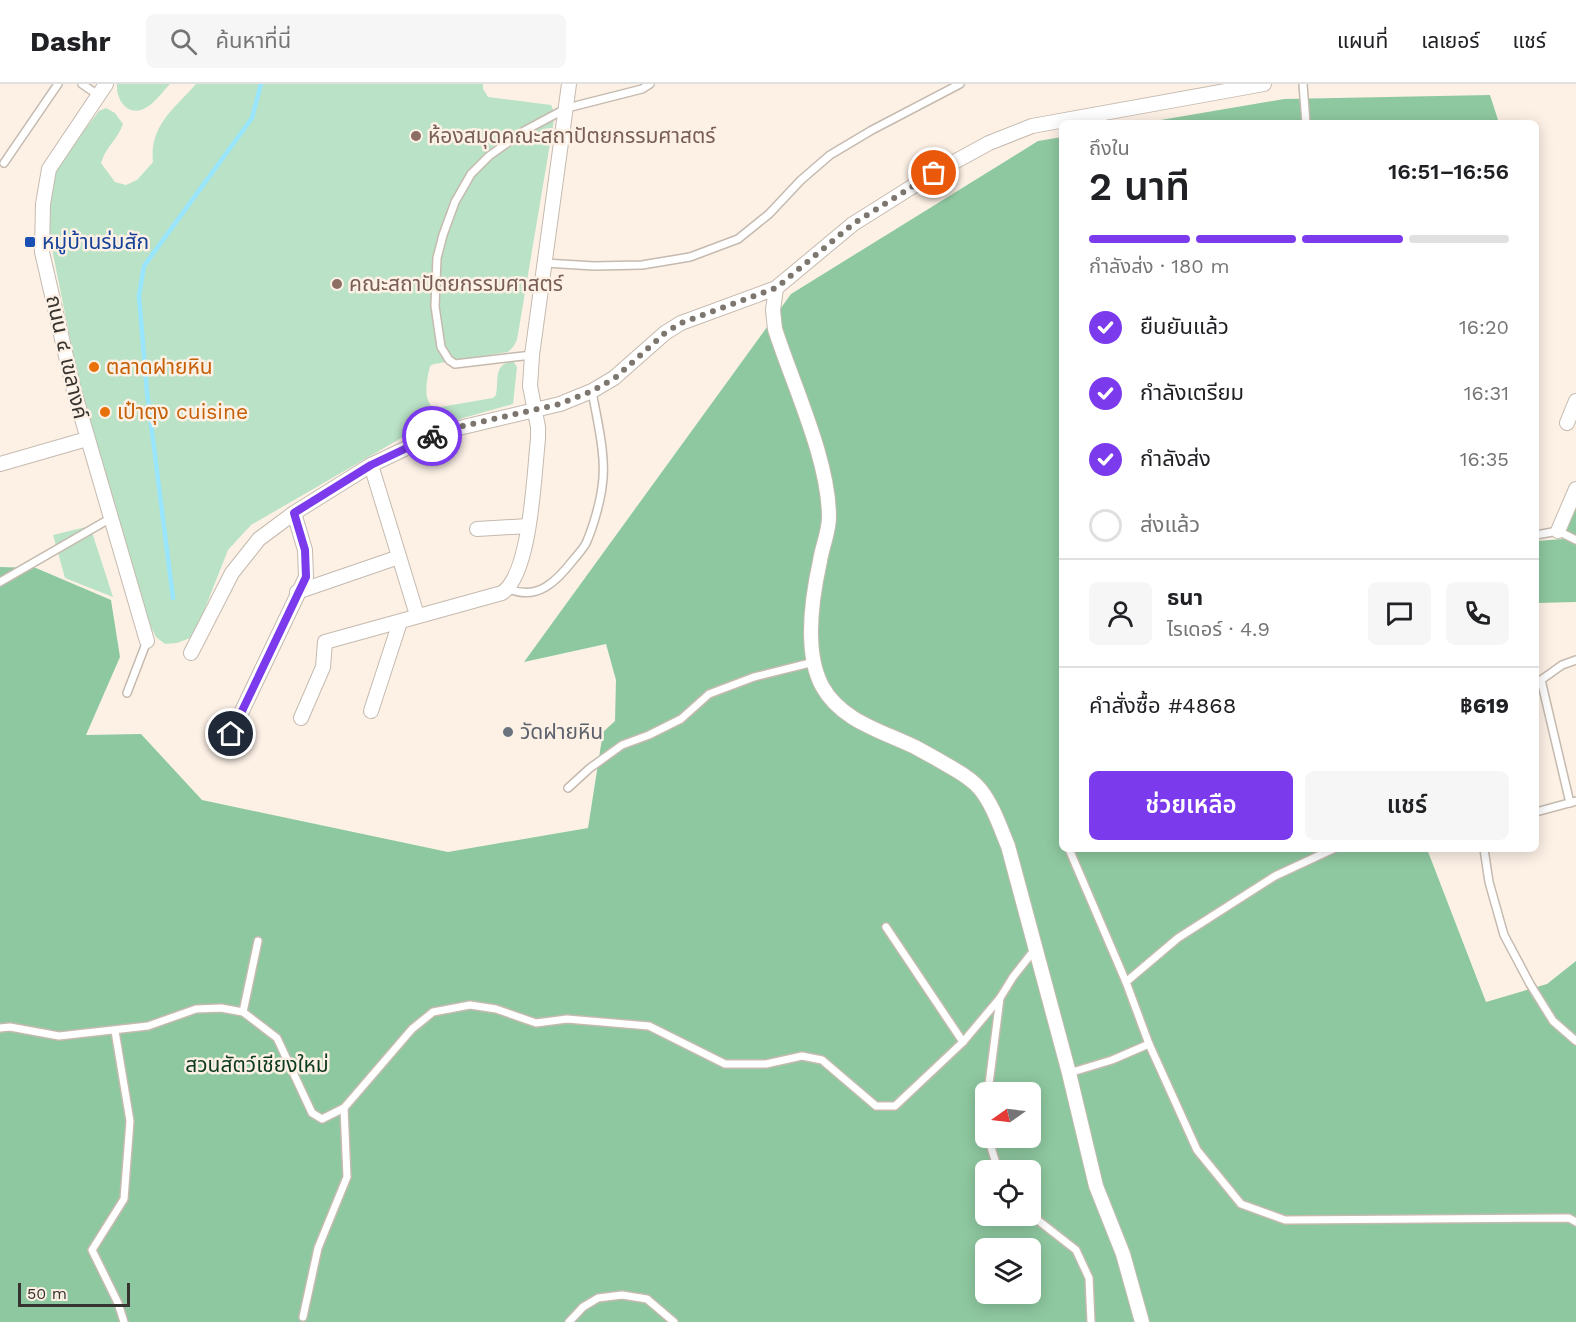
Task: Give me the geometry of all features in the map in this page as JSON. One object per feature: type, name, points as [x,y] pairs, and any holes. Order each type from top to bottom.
[{"type":"street","points":[[301,718],[322,667],[325,642],[502,593],[509,589],[516,579],[523,559],[538,439],[530,386],[532,355],[569,84]]},
{"type":"street","points":[[1059,120],[1264,84]]},
{"type":"street","name":"ถนน ๔ เขลางค์","points":[[102,90],[49,169],[43,204],[42,252],[74,391],[147,641]]},
{"type":"street","points":[[191,653],[232,573],[259,539],[294,513],[371,465],[438,433],[560,404],[592,391],[615,378],[665,333],[681,323],[776,288],[853,224],[934,173],[989,142],[1032,126],[1059,120]]},
{"type":"street","points":[[776,288],[773,310],[775,330],[826,484],[829,518],[814,592],[811,621],[814,662],[821,684],[832,701],[848,715],[915,747],[957,771],[980,788],[1008,846],[1069,1073],[1096,1186],[1123,1254],[1142,1322]]},
{"type":"street","points":[[1567,423],[1576,401]]},
{"type":"street","points":[[0,464],[87,439]]},
{"type":"street","points":[[371,465],[417,615]]},
{"type":"street","points":[[1558,531],[1576,489]]},
{"type":"street","points":[[231,734],[306,577],[305,550],[294,513]]},
{"type":"street","points":[[477,529],[528,526]]},
{"type":"street","points":[[297,592],[399,557]]},
{"type":"street","points":[[371,711],[400,622]]},
{"type":"lane","points":[[4,164],[58,84]]},
{"type":"lane","points":[[82,84],[102,90]]},
{"type":"lane","points":[[532,355],[455,364],[449,360],[441,347],[435,306],[437,258],[455,202],[471,174],[489,156],[515,137],[567,108],[642,89],[650,84]]},
{"type":"lane","points":[[545,263],[594,266],[642,265],[690,257],[738,239],[769,214],[801,180],[830,155],[872,130],[960,84]]},
{"type":"lane","points":[[1304,84],[1306,120]]},
{"type":"lane","points":[[509,589],[520,594],[547,587],[559,577],[587,542],[603,487],[602,448],[592,391]]},
{"type":"lane","points":[[0,582],[111,518]]},
{"type":"lane","points":[[1539,534],[1558,531],[1576,540]]},
{"type":"lane","points":[[127,693],[147,641]]},
{"type":"lane","points":[[1539,811],[1573,802],[1541,680],[1562,665],[1576,660]]},
{"type":"lane","points":[[568,788],[590,768],[622,745],[649,735],[681,718],[709,694],[754,676],[814,662]]},
{"type":"lane","points":[[1070,852],[1126,982],[1149,1044],[1197,1150],[1241,1204],[1285,1220],[1569,1218],[1576,1222]]},
{"type":"lane","points":[[1126,982],[1178,938],[1275,876],[1327,852]]},
{"type":"lane","points":[[1484,852],[1489,882],[1504,935],[1553,1021],[1576,1041]]},
{"type":"lane","points":[[886,927],[963,1042]]},
{"type":"lane","points":[[243,1012],[258,941]]},
{"type":"lane","points":[[0,1028],[10,1027],[59,1035],[148,1026],[196,1009],[221,1008],[243,1012],[277,1038],[312,1113],[322,1119],[344,1108],[412,1029],[433,1012],[470,1005],[496,1009],[536,1023],[567,1019],[649,1026],[725,1064],[766,1064],[802,1056],[822,1060],[876,1106],[895,1106],[963,1042],[1000,998],[1035,949]]},
{"type":"lane","points":[[989,1082],[1000,998]]},
{"type":"lane","points":[[115,1031],[130,1121],[123,1199],[93,1250],[118,1303],[124,1322]]},
{"type":"lane","points":[[1069,1073],[1112,1060],[1149,1044]]},
{"type":"lane","points":[[303,1317],[318,1248],[348,1177],[344,1108]]},
{"type":"lane","points":[[1041,1223],[1076,1250],[1089,1278],[1091,1322]]},
{"type":"lane","points":[[569,1322],[583,1306],[598,1298],[622,1295],[647,1299],[674,1322]]},
{"type":"green space","points":[[117,84],[170,84],[153,103],[137,111],[131,110],[122,103]]},
{"type":"green space","points":[[196,84],[483,84],[488,97],[551,105],[555,114],[517,340],[508,352],[434,364],[430,366],[427,383],[428,400],[434,408],[493,398],[496,395],[497,378],[502,365],[513,361],[517,367],[513,404],[410,433],[251,525],[228,550],[198,626],[190,638],[177,643],[165,644],[156,637],[148,621],[86,418],[50,239],[48,184],[58,152],[73,145],[99,111],[106,108],[115,113],[123,124],[101,163],[115,182],[126,185],[137,180],[153,162],[153,149],[159,128]]},
{"type":"green space","points":[[1490,95],[1498,120],[1161,120],[1284,99]]},
{"type":"green space","name":"สวนสัตว์เชียงใหม่","points":[[1059,138],[1059,852],[1428,852],[1486,1002],[1547,984],[1576,961],[1576,1322],[0,1322],[0,567],[36,568],[111,600],[120,657],[86,735],[141,734],[202,800],[448,852],[588,828],[603,732],[615,721],[616,680],[606,644],[524,662],[791,294],[1038,141]]},
{"type":"green space","points":[[1576,508],[1576,602],[1539,603],[1539,541],[1563,539]]},
{"type":"green space","points":[[90,526],[113,597],[65,578],[53,535]]},
{"type":"waterway","points":[[173,598],[147,392],[139,296],[144,266],[252,118],[261,84]]},
{"type":"way so far","points":[[432,436],[454,428],[560,404],[592,391],[615,378],[643,351],[681,323],[776,288],[853,224],[934,173]]},
{"type":"place","name":"ห้องสมุดคณะสถาปัตยกรรมศาสตร์","points":[[416,136]]},
{"type":"place","name":"หมู่บ้านร่มสัก","points":[[30,242]]},
{"type":"place","name":"คณะสถาปัตยกรรมศาสตร์","points":[[337,284]]},
{"type":"place","name":"ตลาดฝายหิน","points":[[94,367]]},
{"type":"place","name":"เป๋าตุง cuisine","points":[[105,412]]},
{"type":"place","name":"วัดฝายหิน","points":[[508,732]]},
{"type":"route","points":[[231,734],[306,577],[305,550],[294,513],[371,465],[432,436]]}]
